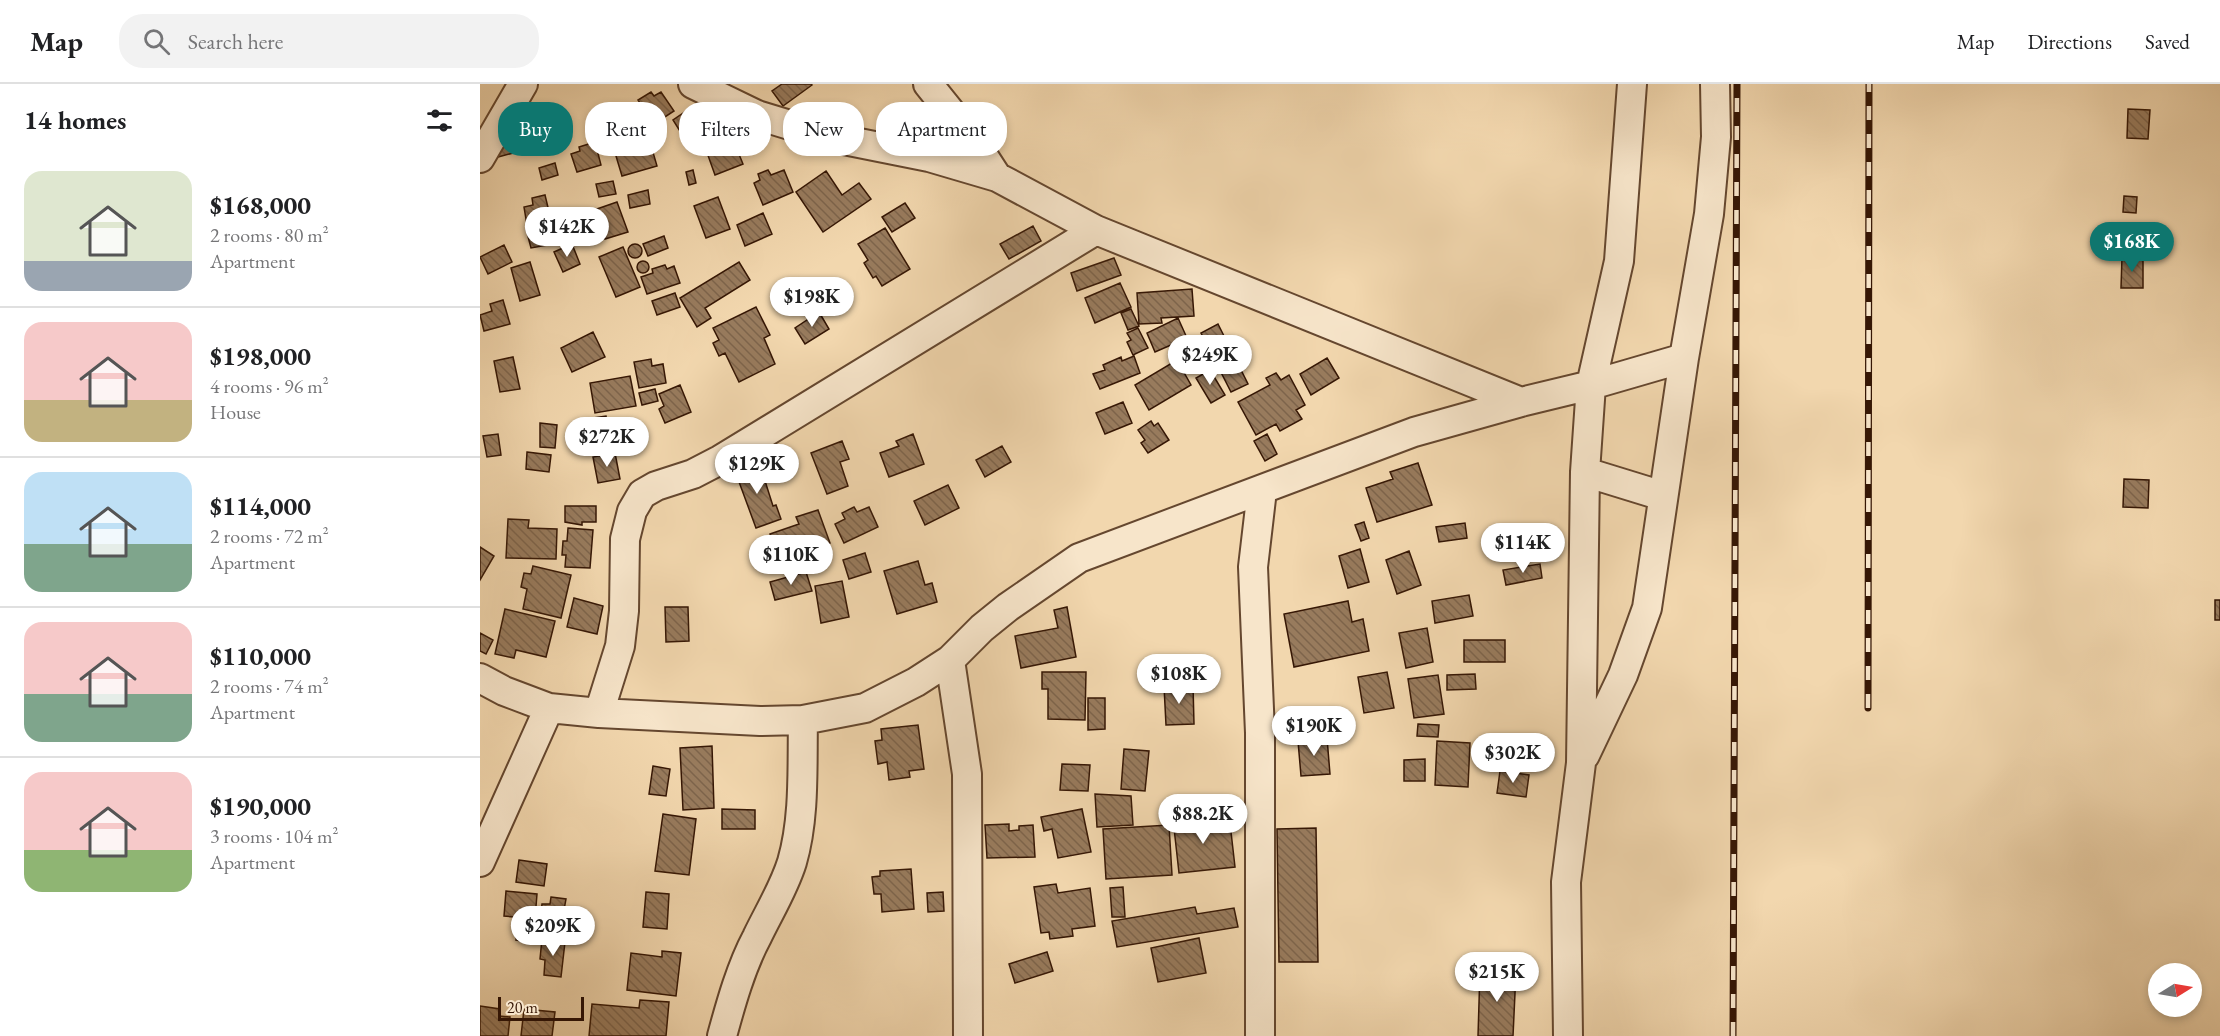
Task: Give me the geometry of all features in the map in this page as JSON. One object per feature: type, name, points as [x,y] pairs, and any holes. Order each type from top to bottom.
[{"type":"street","points":[[480,158],[523,84]]},
{"type":"street","points":[[693,84],[757,115],[829,137],[929,157],[997,177],[1096,230],[1521,402]]},
{"type":"street","points":[[928,84],[973,140],[997,177]]},
{"type":"street","points":[[1568,1036],[1566,882],[1581,763],[1585,472],[1591,385],[1619,261],[1632,84]]},
{"type":"street","points":[[1581,763],[1623,675],[1647,608],[1684,358],[1709,214],[1716,137],[1715,84]]},
{"type":"street","points":[[599,713],[620,646],[624,611],[625,539],[632,511],[642,494],[656,486],[693,474],[720,460],[1096,230]]},
{"type":"street","points":[[480,678],[504,691],[549,708],[599,713],[760,721],[803,720],[865,708],[916,682],[950,660],[982,628],[1008,607],[1079,558],[1414,432],[1684,358]]},
{"type":"street","points":[[1585,472],[1663,496]]},
{"type":"street","points":[[1260,1036],[1260,733],[1253,567],[1262,490]]},
{"type":"street","points":[[950,660],[967,774],[968,1036]]},
{"type":"street","points":[[480,862],[549,708]]},
{"type":"street","points":[[722,1036],[740,979],[756,939],[792,862],[798,828],[803,720]]},
{"type":"building","points":[[782,84],[812,85],[789,102],[783,102],[783,106],[772,91]]},
{"type":"building","points":[[651,92],[654,96],[661,92],[674,111],[667,116],[667,102],[639,102],[638,100]]},
{"type":"building","points":[[2128,109],[2150,110],[2148,139],[2127,138]]},
{"type":"building","points":[[679,116],[679,130],[673,120]]},
{"type":"building","points":[[498,139],[498,156],[502,156],[498,157],[494,140]]},
{"type":"building","points":[[585,145],[585,156],[599,156],[601,165],[577,172],[572,156],[580,151],[579,147]]},
{"type":"building","points":[[616,156],[654,156],[657,166],[622,176]]},
{"type":"building","points":[[708,156],[740,156],[743,164],[715,175]]},
{"type":"building","points":[[555,163],[558,175],[542,180],[539,168]]},
{"type":"building","points":[[693,170],[696,183],[689,185],[686,172]]},
{"type":"building","points":[[768,170],[771,175],[784,170],[793,192],[763,205],[754,183],[760,180],[758,174]]},
{"type":"building","points":[[826,171],[842,195],[859,183],[871,199],[823,232],[796,192]]},
{"type":"building","points":[[613,181],[616,194],[599,197],[596,184]]},
{"type":"building","points":[[648,190],[650,204],[630,208],[628,195]]},
{"type":"building","points":[[545,195],[551,220],[527,225],[524,207],[533,205],[532,198]]},
{"type":"building","points":[[2124,196],[2137,197],[2136,213],[2123,212]]},
{"type":"building","points":[[718,197],[730,229],[706,238],[694,206]]},
{"type":"building","points":[[617,202],[628,232],[605,239],[594,210]]},
{"type":"building","points":[[905,203],[915,218],[892,232],[882,217]]},
{"type":"building","points":[[763,213],[772,234],[745,246],[737,225]]},
{"type":"building","points":[[544,225],[548,245],[531,248],[526,229]]},
{"type":"building","points":[[1033,226],[1041,241],[1009,259],[1000,244]]},
{"type":"building","points":[[885,228],[910,269],[882,286],[876,276],[873,278],[864,263],[868,260],[858,244]]},
{"type":"building","points":[[664,236],[668,248],[648,256],[643,244]]},
{"type":"building","points":[[572,244],[580,264],[563,272],[554,252]]},
{"type":"building","points":[[632,244],[638,244],[642,251],[638,258],[632,258],[628,254],[628,248]]},
{"type":"building","points":[[504,245],[512,262],[488,274],[480,257]]},
{"type":"building","points":[[623,247],[640,287],[616,297],[599,257]]},
{"type":"building","points":[[2122,257],[2143,258],[2143,288],[2121,288]]},
{"type":"building","points":[[1114,258],[1121,275],[1077,291],[1071,273]]},
{"type":"building","points":[[645,261],[649,267],[645,273],[641,273],[637,265]]},
{"type":"building","points":[[530,262],[540,295],[520,301],[511,268]]},
{"type":"building","points":[[739,262],[750,280],[705,308],[711,318],[697,327],[680,298]]},
{"type":"building","points":[[665,265],[667,269],[674,266],[680,283],[647,294],[641,277],[653,273],[652,269]]},
{"type":"building","points":[[1120,283],[1131,307],[1095,323],[1085,298]]},
{"type":"building","points":[[1192,289],[1194,316],[1161,318],[1162,323],[1139,324],[1137,293]]},
{"type":"building","points":[[675,293],[680,307],[657,315],[652,301]]},
{"type":"building","points":[[503,300],[510,324],[484,331],[480,315],[492,311],[490,304]]},
{"type":"building","points":[[756,307],[770,335],[764,338],[775,364],[739,382],[725,353],[719,356],[713,343],[719,340],[713,328]]},
{"type":"building","points":[[1131,309],[1139,326],[1128,330],[1121,313]]},
{"type":"building","points":[[819,312],[829,329],[805,344],[795,328]]},
{"type":"building","points":[[1178,318],[1187,338],[1155,352],[1147,333]]},
{"type":"building","points":[[1218,324],[1248,384],[1231,392],[1201,333]]},
{"type":"building","points":[[1138,328],[1148,348],[1133,355],[1127,342],[1131,340],[1127,333]]},
{"type":"building","points":[[593,332],[605,357],[572,372],[561,348]]},
{"type":"building","points":[[1134,356],[1140,373],[1100,389],[1093,374],[1105,370],[1103,365],[1121,357],[1122,361]]},
{"type":"building","points":[[513,357],[520,389],[500,392],[494,361]]},
{"type":"building","points":[[1327,358],[1339,378],[1311,395],[1300,374]]},
{"type":"building","points":[[651,359],[652,366],[663,364],[666,383],[639,388],[634,362]]},
{"type":"building","points":[[1177,360],[1191,385],[1149,410],[1135,385]]},
{"type":"building","points":[[1210,370],[1225,395],[1211,403],[1196,378]]},
{"type":"building","points":[[1276,373],[1281,380],[1289,375],[1305,405],[1296,410],[1302,419],[1280,431],[1276,424],[1256,435],[1238,402],[1270,385],[1266,378]]},
{"type":"building","points":[[630,376],[636,406],[595,413],[590,383]]},
{"type":"building","points":[[680,385],[691,412],[665,423],[659,409],[664,406],[659,394]]},
{"type":"building","points":[[655,389],[658,401],[642,405],[639,393]]},
{"type":"building","points":[[1123,402],[1132,423],[1105,434],[1096,413]]},
{"type":"building","points":[[606,416],[611,448],[585,452],[580,420]]},
{"type":"building","points":[[1151,421],[1154,426],[1158,423],[1169,440],[1148,453],[1141,443],[1145,440],[1138,430]]},
{"type":"building","points":[[540,423],[557,425],[555,448],[540,447]]},
{"type":"building","points":[[498,434],[501,455],[487,457],[483,436]]},
{"type":"building","points":[[913,434],[924,464],[889,477],[880,453],[899,446],[896,441]]},
{"type":"building","points":[[1267,434],[1277,454],[1265,461],[1254,441]]},
{"type":"building","points":[[842,441],[849,459],[840,462],[848,486],[827,494],[811,453]]},
{"type":"building","points":[[1002,446],[1011,462],[985,477],[976,460]]},
{"type":"building","points":[[527,452],[551,455],[549,472],[526,469]]},
{"type":"building","points":[[615,453],[620,479],[598,483],[593,457]]},
{"type":"building","points":[[759,462],[773,506],[776,505],[781,519],[756,528],[735,471]]},
{"type":"building","points":[[1418,463],[1432,505],[1377,522],[1366,488],[1393,479],[1390,472]]},
{"type":"building","points":[[2124,479],[2149,480],[2148,508],[2123,507]]},
{"type":"building","points":[[948,485],[959,508],[925,525],[914,501]]},
{"type":"building","points":[[565,506],[596,506],[596,522],[582,522],[582,525],[565,522]]},
{"type":"building","points":[[854,507],[857,512],[869,507],[878,527],[844,543],[835,524],[845,519],[842,513]]},
{"type":"building","points":[[818,510],[830,543],[779,561],[770,534],[799,524],[796,517]]},
{"type":"building","points":[[508,519],[529,520],[528,528],[557,529],[556,559],[506,558]]},
{"type":"building","points":[[1364,522],[1369,538],[1361,541],[1355,525]]},
{"type":"building","points":[[1465,523],[1467,538],[1439,542],[1436,527]]},
{"type":"building","points":[[568,528],[593,530],[590,568],[565,567],[566,555],[562,555],[563,541],[567,541]]},
{"type":"building","points":[[480,547],[494,556],[480,580]]},
{"type":"building","points":[[1360,549],[1369,582],[1348,588],[1339,556]]},
{"type":"building","points":[[1409,551],[1421,585],[1397,594],[1386,560]]},
{"type":"building","points":[[865,553],[871,572],[849,579],[843,560]]},
{"type":"building","points":[[918,561],[925,585],[932,583],[937,602],[897,614],[884,571]]},
{"type":"building","points":[[1540,564],[1542,578],[1506,585],[1503,570]]},
{"type":"building","points":[[533,566],[571,575],[561,618],[523,609],[527,589],[521,587],[524,573],[531,574]]},
{"type":"building","points":[[806,572],[812,591],[775,600],[770,582]]},
{"type":"building","points":[[842,581],[849,617],[821,623],[815,586]]},
{"type":"building","points":[[1469,595],[1473,616],[1435,623],[1432,601]]},
{"type":"building","points":[[574,598],[603,606],[597,634],[567,627]]},
{"type":"building","points":[[2215,600],[2220,600],[2220,620],[2215,620]]},
{"type":"building","points":[[1348,601],[1352,622],[1363,619],[1369,651],[1294,667],[1284,614]]},
{"type":"building","points":[[665,607],[688,607],[689,641],[666,642]]},
{"type":"building","points":[[1067,607],[1076,657],[1021,668],[1015,636],[1058,628],[1054,610]]},
{"type":"building","points":[[505,609],[555,621],[546,657],[516,650],[514,658],[495,654]]},
{"type":"building","points":[[1427,628],[1433,662],[1406,668],[1399,633]]},
{"type":"building","points":[[480,633],[493,640],[486,654],[480,651]]},
{"type":"building","points":[[1464,640],[1505,640],[1505,662],[1464,662]]},
{"type":"building","points":[[1042,672],[1086,672],[1085,720],[1048,719],[1048,689],[1042,689]]},
{"type":"building","points":[[1387,672],[1394,708],[1364,713],[1358,677]]},
{"type":"building","points":[[1475,674],[1476,689],[1447,690],[1447,675]]},
{"type":"building","points":[[1438,675],[1444,714],[1414,718],[1408,679]]},
{"type":"building","points":[[1193,685],[1194,724],[1166,725],[1164,686]]},
{"type":"building","points":[[1088,698],[1105,698],[1105,729],[1088,730]]},
{"type":"building","points":[[1418,724],[1439,725],[1438,737],[1417,736]]},
{"type":"building","points":[[918,725],[924,769],[909,771],[910,777],[889,780],[887,762],[878,764],[875,741],[882,740],[881,729]]},
{"type":"building","points":[[1327,738],[1330,774],[1301,776],[1298,741]]},
{"type":"building","points":[[1437,741],[1470,743],[1468,787],[1435,785]]},
{"type":"building","points":[[712,746],[714,808],[683,810],[680,748]]},
{"type":"building","points":[[1124,749],[1149,751],[1145,791],[1121,789]]},
{"type":"building","points":[[1425,759],[1425,781],[1404,781],[1404,760]]},
{"type":"building","points":[[1062,764],[1090,765],[1088,791],[1060,790]]},
{"type":"building","points":[[653,766],[670,769],[666,796],[649,794]]},
{"type":"building","points":[[1500,771],[1529,775],[1526,797],[1497,793]]},
{"type":"building","points":[[1095,794],[1131,796],[1133,825],[1097,827]]},
{"type":"building","points":[[722,809],[755,810],[755,829],[722,829]]},
{"type":"building","points":[[1082,809],[1091,852],[1058,858],[1052,829],[1044,831],[1041,817]]},
{"type":"building","points":[[663,814],[696,819],[689,875],[655,871]]},
{"type":"building","points":[[1207,815],[1208,826],[1230,823],[1235,867],[1179,873],[1173,819]]},
{"type":"building","points":[[1009,824],[1009,831],[1019,830],[1019,826],[1033,825],[1035,857],[987,858],[985,825]]},
{"type":"building","points":[[1169,825],[1172,875],[1106,879],[1103,829]]},
{"type":"building","points":[[1316,828],[1318,962],[1279,962],[1277,829]]},
{"type":"building","points":[[519,860],[547,864],[544,886],[516,882]]},
{"type":"building","points":[[911,869],[914,909],[882,912],[881,894],[874,894],[872,877],[880,876],[880,871]]},
{"type":"building","points":[[1056,884],[1058,893],[1090,888],[1095,926],[1072,929],[1073,936],[1050,939],[1049,932],[1041,933],[1034,887]]},
{"type":"building","points":[[1123,887],[1125,917],[1112,917],[1110,888]]},
{"type":"building","points":[[506,891],[537,894],[535,919],[504,916]]},
{"type":"building","points":[[646,892],[669,894],[667,929],[643,927]]},
{"type":"building","points":[[943,892],[944,911],[928,912],[927,893]]},
{"type":"building","points":[[551,897],[566,899],[564,910],[569,911],[568,924],[540,921],[542,904],[550,904]]},
{"type":"building","points":[[1195,907],[1197,914],[1234,908],[1238,927],[1117,947],[1112,921]]},
{"type":"building","points":[[518,927],[539,929],[538,943],[516,940]]},
{"type":"building","points":[[1199,938],[1206,973],[1158,982],[1151,948]]},
{"type":"building","points":[[542,939],[565,942],[561,977],[544,975],[545,960],[540,959]]},
{"type":"building","points":[[662,951],[681,953],[676,996],[627,990],[631,953],[662,957]]},
{"type":"building","points":[[1047,952],[1053,971],[1015,983],[1009,964]]},
{"type":"building","points":[[1480,970],[1516,972],[1513,1036],[1478,1036]]},
{"type":"building","points":[[640,1000],[669,1002],[666,1036],[589,1036],[592,1004],[639,1008]]},
{"type":"building","points":[[480,1006],[500,1009],[499,1016],[510,1017],[508,1036],[480,1036]]},
{"type":"building","points":[[524,1009],[555,1012],[552,1036],[521,1036]]},
{"type":"railway","points":[[1733,1036],[1737,84]]},
{"type":"railway","points":[[1868,708],[1869,84]]}]
